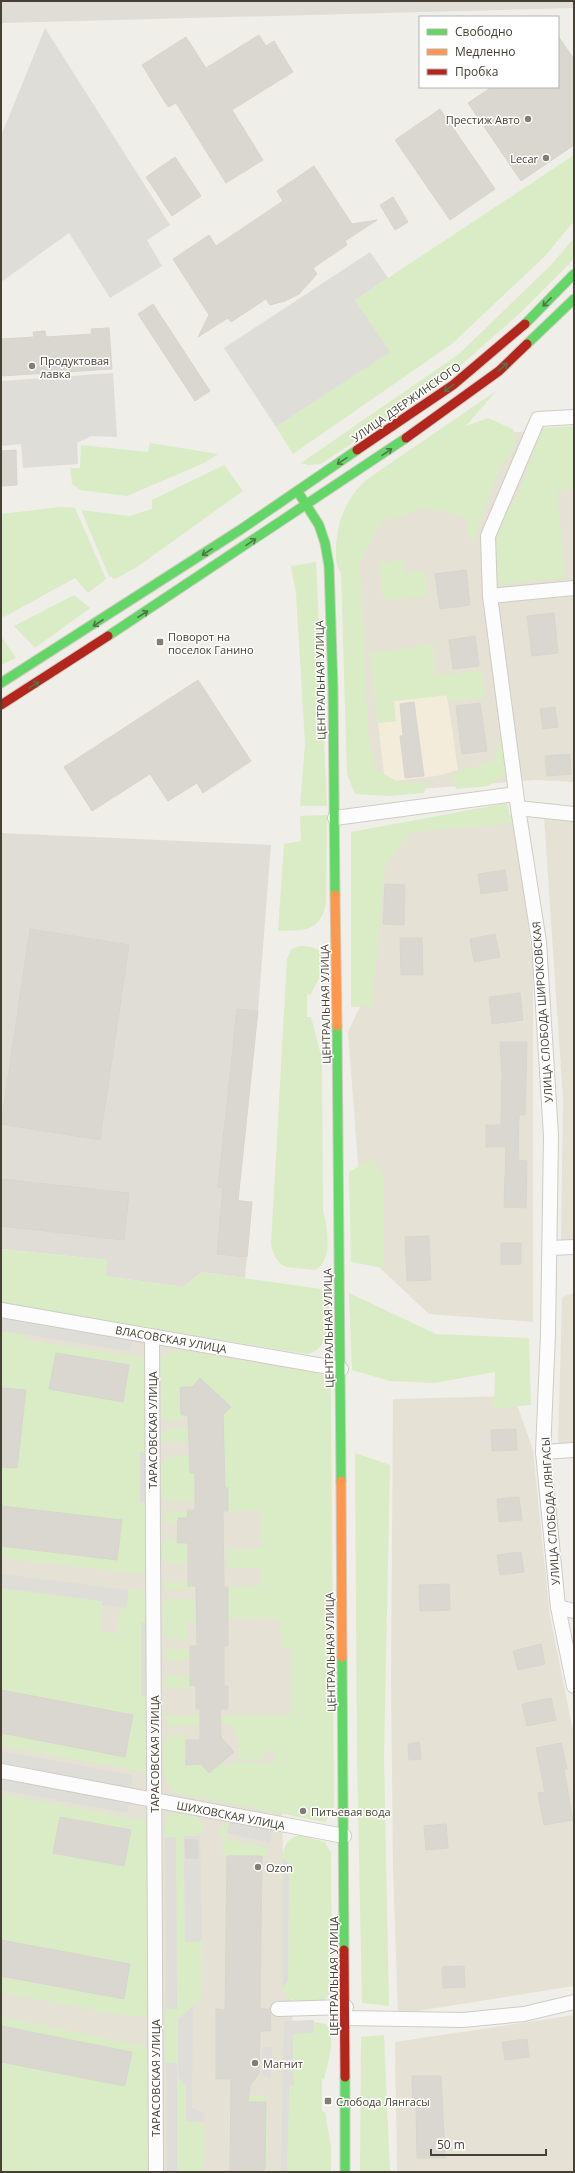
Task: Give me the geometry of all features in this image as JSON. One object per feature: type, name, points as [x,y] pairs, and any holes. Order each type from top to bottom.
[{"type":"main road","name":"УЛИЦА ДЗЕРЖИНСКОГО","points":[[1,683],[161,582],[453,385],[526,323],[574,274]]},
{"type":"main road","points":[[1,705],[190,583],[384,454],[499,370],[574,299]]},
{"type":"main road","name":"ЦЕНТРАЛЬНАЯ УЛИЦА","points":[[297,491],[320,525],[329,566],[335,818],[341,1369],[346,2012],[345,2172]]},
{"type":"street","name":"УЛИЦА СЛОБОДА ШИРОКОВСКАЯ","points":[[548,1334],[551,1136],[539,942],[516,794],[490,596],[488,536],[538,419],[574,417]]},
{"type":"street","points":[[490,596],[574,588]]},
{"type":"street","points":[[335,818],[516,794]]},
{"type":"street","points":[[518,808],[574,814]]},
{"type":"street","points":[[550,1248],[574,1247]]},
{"type":"street","name":"ВЛАСОВСКАЯ УЛИЦА","points":[[1,1310],[341,1369]]},
{"type":"street","name":"УЛИЦА СЛОБОДА ЛЯНГАСЫ","points":[[548,1334],[543,1452],[558,1607],[574,1686]]},
{"type":"street","name":"ТАРАСОВСКАЯ УЛИЦА","points":[[152,1336],[156,2172]]},
{"type":"street","points":[[543,1452],[574,1450]]},
{"type":"street","points":[[558,1607],[574,1611]]},
{"type":"street","name":"ШИХОВСКАЯ УЛИЦА","points":[[1,1771],[344,1836]]},
{"type":"street","points":[[278,2009],[463,2020],[524,2014],[574,2002]]},
{"type":"shaded area","points":[[1,1],[574,1],[574,8],[1,23]]},
{"type":"shaded area","points":[[45,28],[170,225],[147,240],[162,266],[110,298],[69,233],[1,282],[1,136]]},
{"type":"shaded area","points":[[370,252],[388,278],[355,300],[390,352],[276,427],[224,348]]},
{"type":"shaded area","points":[[113,373],[117,437],[91,436],[77,443],[78,464],[23,468],[21,444],[1,446],[1,381]]},
{"type":"shaded area","points":[[574,428],[574,782],[535,780],[355,794],[355,526],[478,435]]},
{"type":"shaded area","points":[[447,695],[458,770],[437,776],[385,782],[378,723],[395,721],[393,701]]},
{"type":"shaded area","points":[[515,814],[533,967],[533,1322],[429,1314],[365,1254],[348,1032],[363,1000],[363,840]]},
{"type":"shaded area","points":[[544,817],[574,817],[574,1240],[561,1243],[563,1099]]},
{"type":"shaded area","points":[[1,833],[271,845],[258,1011],[238,1200],[252,1202],[245,1278],[202,1272],[183,1287],[105,1276],[107,1260],[1,1249]]},
{"type":"shaded area","points":[[574,1293],[574,1445],[558,1446],[562,1297]]},
{"type":"shaded area","points":[[1,1318],[292,1366],[291,1738],[294,1767],[282,1813],[283,1857],[289,1863],[288,1981],[290,1999],[293,2001],[287,2172],[1,2172]]},
{"type":"shaded area","points":[[1,1318],[133,1338],[130,1351],[1,1331]]},
{"type":"shaded area","points":[[514,1396],[533,1450],[550,1617],[574,1735],[574,1986],[398,2014],[393,1869],[391,1679],[393,1399]]},
{"type":"shaded area","points":[[140,1452],[148,1452],[149,1502],[140,1502]]},
{"type":"shaded area","points":[[1,1574],[128,1590],[127,1608],[102,1605],[102,1601],[1,1588]]},
{"type":"shaded area","points":[[141,1623],[149,1623],[149,1696],[141,1696]]},
{"type":"shaded area","points":[[1,1751],[133,1775],[131,1788],[1,1764]]},
{"type":"shaded area","points":[[1,1777],[129,1802],[127,1813],[1,1790]]},
{"type":"shaded area","points":[[230,1820],[273,1830],[270,1843],[227,1833]]},
{"type":"shaded area","points":[[184,1836],[200,1836],[202,1941],[185,1942]]},
{"type":"shaded area","points":[[165,1837],[176,1837],[177,2009],[166,2009]]},
{"type":"shaded area","points":[[283,1857],[289,1863],[288,1981],[283,1987]]},
{"type":"shaded area","points":[[193,2006],[192,2107],[197,2111],[203,2111],[203,2122],[186,2121],[186,2087],[178,2077],[178,2019]]},
{"type":"shaded area","points":[[574,2015],[574,2172],[397,2172],[395,2042]]},
{"type":"shaded area","points":[[314,2020],[314,2033],[293,2034],[294,2085],[289,2086],[287,2172],[281,2172],[284,2021]]},
{"type":"shaded area","points":[[262,2047],[272,2047],[271,2078],[262,2075]]},
{"type":"shaded area","points":[[166,2063],[177,2063],[177,2172],[167,2172]]},
{"type":"green space","points":[[574,155],[574,221],[546,255],[453,343],[293,454],[276,427],[389,352],[355,300]]},
{"type":"green space","points":[[574,238],[574,259],[519,314],[461,365],[379,425],[321,464],[308,465],[301,463],[459,354],[551,265]]},
{"type":"green space","points":[[496,391],[466,426],[488,418],[513,429],[516,443],[500,468],[472,545],[466,517],[421,507],[412,513],[381,521],[358,566],[360,567],[368,733],[376,770],[400,783],[427,783],[424,793],[390,796],[355,794],[347,774],[341,573],[336,557],[337,536],[341,518],[348,502],[366,480]]},
{"type":"green space","points":[[574,426],[574,489],[557,490],[565,578],[499,585],[494,545],[505,516],[520,490],[542,428]]},
{"type":"green space","points":[[150,443],[218,454],[204,463],[127,496],[80,490],[72,484],[70,468],[80,468],[81,445],[148,452]]},
{"type":"green space","points":[[224,465],[243,491],[137,567],[115,579],[109,576],[81,510],[129,516],[152,509],[152,500]]},
{"type":"green space","points":[[60,507],[75,508],[106,579],[88,593],[75,578],[4,617],[1,615],[1,514]]},
{"type":"green space","points":[[403,560],[405,574],[425,571],[428,596],[383,601],[379,563]]},
{"type":"green space","points":[[316,562],[327,806],[300,806],[305,744],[296,594],[291,566]]},
{"type":"green space","points":[[74,595],[90,608],[35,648],[14,626]]},
{"type":"green space","points":[[1,636],[16,658],[1,665]]},
{"type":"green space","points":[[433,645],[436,676],[482,670],[485,697],[448,702],[447,695],[394,701],[396,721],[378,723],[369,653]]},
{"type":"green space","points":[[502,732],[508,772],[488,786],[456,789],[451,774],[494,761]]},
{"type":"green space","points":[[507,803],[512,823],[410,832],[385,866],[372,1006],[351,1007],[351,832]]},
{"type":"green space","points":[[327,815],[326,903],[323,913],[320,920],[310,928],[303,930],[278,931],[284,844],[301,841],[300,816]]},
{"type":"green space","points":[[300,946],[312,947],[319,951],[323,956],[324,962],[319,978],[311,994],[307,995],[307,1017],[311,1017],[322,1059],[323,1210],[328,1242],[325,1259],[315,1270],[286,1267],[280,1263],[276,1257],[271,1244],[287,959],[291,949]]},
{"type":"green space","points":[[371,1159],[383,1174],[383,1268],[351,1262],[349,1172]]},
{"type":"green space","points":[[1,1249],[107,1260],[105,1276],[183,1287],[202,1272],[321,1289],[329,1299],[328,1324],[325,1340],[315,1351],[307,1354],[1,1305]]},
{"type":"green space","points":[[349,1293],[436,1334],[529,1338],[531,1405],[494,1408],[495,1372],[434,1383],[390,1381],[352,1370]]},
{"type":"green space","points":[[1,1331],[27,1335],[26,1340],[146,1358],[148,1452],[140,1452],[140,1502],[149,1502],[147,1571],[144,1574],[1,1558]]},
{"type":"green space","points":[[178,1350],[291,1369],[292,1366],[316,1371],[328,1383],[331,1390],[334,1810],[325,1822],[176,1793],[167,1783],[163,1769],[165,1740],[170,1736],[175,1735],[186,1737],[186,1765],[201,1764],[209,1773],[222,1762],[227,1766],[232,1766],[235,1762],[276,1763],[275,1751],[262,1751],[263,1760],[237,1759],[239,1747],[238,1738],[232,1727],[226,1724],[219,1722],[200,1722],[199,1725],[170,1726],[164,1719],[164,1716],[291,1715],[291,1647],[281,1646],[280,1618],[209,1619],[208,1621],[187,1621],[187,1639],[169,1639],[163,1633],[162,1607],[166,1599],[196,1599],[196,1611],[228,1611],[228,1587],[261,1586],[260,1567],[228,1568],[228,1549],[262,1548],[262,1511],[228,1511],[228,1488],[196,1488],[195,1500],[168,1501],[161,1497],[161,1465],[169,1458],[189,1456],[190,1473],[225,1472],[223,1415],[231,1407],[200,1378],[192,1387],[181,1387],[181,1415],[184,1415],[184,1418],[166,1421],[161,1418],[160,1365],[166,1354]]},
{"type":"green space","points":[[188,1428],[189,1442],[164,1441],[160,1435],[167,1429]]},
{"type":"green space","points":[[355,1453],[390,1465],[384,1756],[389,2006],[362,2003],[357,1758]]},
{"type":"green space","points":[[168,1512],[188,1512],[188,1518],[178,1518],[177,1524],[164,1522],[163,1516]]},
{"type":"green space","points":[[177,1538],[178,1543],[188,1543],[188,1563],[170,1564],[163,1559],[161,1550],[163,1540]]},
{"type":"green space","points":[[188,1582],[189,1586],[196,1586],[196,1589],[171,1590],[167,1589],[161,1583]]},
{"type":"green space","points":[[1,1588],[103,1601],[100,1631],[117,1634],[120,1607],[127,1608],[128,1590],[137,1590],[147,1596],[149,1623],[141,1623],[141,1696],[149,1696],[150,1773],[1,1746]]},
{"type":"green space","points":[[169,1649],[190,1649],[190,1660],[167,1660],[164,1652]]},
{"type":"green space","points":[[168,1676],[190,1676],[190,1686],[197,1686],[196,1688],[169,1688],[165,1686],[164,1680]]},
{"type":"green space","points":[[1,1794],[149,1822],[150,2015],[147,2017],[138,2015],[130,2017],[1,1992]]},
{"type":"green space","points":[[176,1812],[195,1816],[203,1825],[203,1829],[198,1835],[184,1836],[185,1941],[202,1941],[201,1996],[198,2001],[178,2020],[178,2077],[186,2087],[186,2121],[203,2122],[203,2164],[201,2172],[177,2172],[177,2064],[166,2063],[166,2009],[177,2009],[175,1837],[165,1837],[165,1829],[167,1819]]},
{"type":"green space","points":[[230,1820],[226,1839],[269,1848],[267,1857],[223,1856],[222,1834],[218,1833],[222,1825]]},
{"type":"green space","points":[[299,1835],[325,1842],[331,1853],[332,1990],[325,1999],[315,2002],[290,1999],[287,1997],[283,1987],[288,1981],[289,1863],[283,1857],[283,1853],[287,1843],[292,1838]]},
{"type":"green space","points":[[1,2017],[149,2047],[151,2172],[1,2172]]},
{"type":"green space","points":[[314,2022],[326,2024],[331,2036],[331,2050],[324,2079],[322,2079],[322,2111],[325,2112],[331,2148],[331,2172],[287,2172],[289,2086],[294,2084],[293,2033],[313,2033]]},
{"type":"green space","points":[[384,2035],[390,2172],[360,2172],[361,2037]]},
{"type":"green space","points":[[231,2095],[268,2095],[268,2172],[262,2172],[262,2170],[265,2170],[266,2102],[231,2101]]},
{"type":"building","points":[[259,35],[266,46],[274,41],[293,72],[232,110],[263,160],[226,183],[176,103],[168,107],[142,65],[186,37],[206,68]]},
{"type":"building","points":[[559,37],[574,59],[574,145],[521,181],[468,103],[490,88],[559,88]]},
{"type":"building","points":[[440,109],[495,189],[450,220],[395,140]]},
{"type":"building","points":[[175,157],[201,196],[172,216],[146,177]]},
{"type":"building","points":[[314,166],[352,224],[377,220],[345,241],[347,245],[313,268],[317,274],[299,294],[285,301],[270,305],[266,299],[231,322],[228,318],[198,337],[209,315],[173,259],[209,235],[216,246],[283,201],[277,191]]},
{"type":"building","points":[[393,197],[408,222],[395,230],[380,205]]},
{"type":"building","points":[[153,304],[210,391],[195,401],[138,314]]},
{"type":"building","points":[[109,328],[112,369],[1,376],[1,339],[34,337],[33,332],[45,331],[46,337],[92,334],[91,329]]},
{"type":"building","points":[[16,450],[17,485],[1,486],[1,451]]},
{"type":"building","points":[[466,570],[470,605],[440,609],[435,574]]},
{"type":"building","points":[[554,613],[558,653],[532,656],[527,616]]},
{"type":"building","points":[[475,636],[479,666],[453,669],[449,640]]},
{"type":"building","points":[[198,680],[251,761],[203,793],[197,783],[168,801],[150,774],[92,811],[64,767]]},
{"type":"building","points":[[414,702],[424,776],[405,778],[400,736],[403,736],[400,704]]},
{"type":"building","points":[[480,703],[487,751],[462,754],[456,706]]},
{"type":"building","points":[[555,707],[558,727],[543,729],[540,709]]},
{"type":"building","points":[[570,754],[571,774],[547,776],[545,756]]},
{"type":"building","points":[[505,870],[508,890],[481,894],[478,874]]},
{"type":"building","points":[[385,884],[405,885],[404,925],[383,924]]},
{"type":"building","points":[[30,929],[129,945],[100,1140],[1,1124]]},
{"type":"building","points":[[495,934],[500,957],[474,962],[470,939]]},
{"type":"building","points":[[400,938],[422,938],[423,975],[401,975]]},
{"type":"building","points":[[520,993],[523,1020],[492,1024],[489,997]]},
{"type":"building","points":[[237,1009],[258,1011],[238,1201],[252,1202],[247,1257],[217,1254],[223,1188],[218,1187]]},
{"type":"building","points":[[500,1042],[527,1042],[525,1115],[519,1115],[518,1160],[527,1161],[526,1208],[504,1207],[506,1147],[486,1147],[486,1125],[501,1125],[502,1073]]},
{"type":"building","points":[[1,1179],[129,1193],[124,1240],[1,1226]]},
{"type":"building","points":[[429,1236],[431,1280],[407,1281],[405,1237]]},
{"type":"building","points":[[501,1243],[521,1243],[521,1264],[501,1264]]},
{"type":"building","points":[[56,1353],[129,1365],[123,1402],[49,1389]]},
{"type":"building","points":[[200,1378],[231,1407],[223,1415],[225,1488],[228,1488],[228,1511],[223,1511],[224,1587],[228,1587],[228,1646],[224,1646],[224,1686],[228,1686],[228,1709],[220,1709],[221,1737],[234,1752],[209,1773],[201,1764],[186,1765],[186,1740],[200,1740],[200,1709],[196,1709],[196,1686],[190,1686],[190,1646],[197,1646],[196,1586],[188,1586],[188,1543],[177,1543],[178,1518],[187,1518],[188,1510],[195,1510],[195,1473],[190,1473],[188,1415],[181,1415],[180,1387],[192,1387]]},
{"type":"building","points":[[1,1388],[26,1390],[17,1468],[1,1467]]},
{"type":"building","points":[[516,1429],[517,1450],[492,1451],[491,1430]]},
{"type":"building","points":[[519,1497],[522,1520],[499,1522],[497,1499]]},
{"type":"building","points":[[1,1506],[122,1520],[117,1560],[1,1546]]},
{"type":"building","points":[[521,1552],[524,1572],[500,1575],[497,1555]]},
{"type":"building","points":[[449,1584],[450,1610],[420,1611],[419,1585]]},
{"type":"building","points":[[541,1644],[545,1664],[518,1670],[513,1651]]},
{"type":"building","points":[[1,1690],[133,1715],[125,1757],[1,1733]]},
{"type":"building","points":[[551,1698],[556,1720],[527,1726],[522,1704]]},
{"type":"building","points":[[419,1742],[421,1759],[409,1760],[408,1744]]},
{"type":"building","points":[[561,1743],[567,1769],[564,1769],[573,1820],[544,1825],[538,1793],[545,1792],[536,1748]]},
{"type":"building","points":[[60,1817],[131,1830],[124,1866],[53,1853]]},
{"type":"building","points":[[446,1824],[448,1848],[426,1850],[424,1826]]},
{"type":"building","points":[[185,1840],[197,1840],[198,1858],[186,1858]]},
{"type":"building","points":[[227,1856],[262,1856],[260,2009],[270,2009],[271,2031],[260,2031],[259,2074],[250,2085],[248,2102],[266,2102],[265,2170],[262,2170],[262,2172],[230,2172],[231,2079],[216,2079],[216,2009],[225,2010]]},
{"type":"building","points":[[1,1940],[130,1964],[124,1999],[1,1976]]},
{"type":"building","points":[[464,1966],[465,1987],[443,1988],[442,1967]]},
{"type":"building","points":[[1,2026],[132,2052],[125,2086],[1,2062]]},
{"type":"building","points":[[527,2039],[529,2057],[505,2060],[502,2042]]},
{"type":"building","points":[[412,2076],[441,2076],[445,2158],[417,2158],[416,2104],[413,2104]]},
{"type":"traffic: fast","points":[[525,324],[574,274]]},
{"type":"traffic: fast","points":[[527,344],[574,299]]},
{"type":"traffic: fast","points":[[108,636],[406,438]]},
{"type":"traffic: fast","points":[[1,683],[240,530],[357,450]]},
{"type":"traffic: fast","points":[[298,492],[319,525],[325,543],[329,566],[333,688],[335,895]]},
{"type":"traffic: fast","points":[[337,1026],[341,1481]]},
{"type":"traffic: fast","points":[[342,1657],[344,1950]]},
{"type":"traffic: fast","points":[[345,2077],[345,2172]]},
{"type":"traffic: slow","points":[[335,895],[337,1026]]},
{"type":"traffic: slow","points":[[341,1481],[342,1657]]},
{"type":"traffic: jam","points":[[357,450],[453,385],[525,324]]},
{"type":"traffic: jam","points":[[406,438],[499,371],[527,344]]},
{"type":"traffic: jam","points":[[1,705],[108,636]]},
{"type":"traffic: jam","points":[[344,1950],[345,2077]]},
{"type":"place","name":"Престиж Авто","points":[[528,119]]},
{"type":"place","name":"Lecar","points":[[546,158]]},
{"type":"place","name":"Продуктовая лавка","points":[[32,366]]},
{"type":"place","name":"Поворот на поселок Ганино","points":[[160,642]]},
{"type":"place","name":"Питьевая вода","points":[[303,1811]]},
{"type":"place","name":"Ozon","points":[[258,1867]]},
{"type":"place","name":"Магнит","points":[[255,2063]]},
{"type":"place","name":"Слобода Лянгасы","points":[[328,2101]]}]
